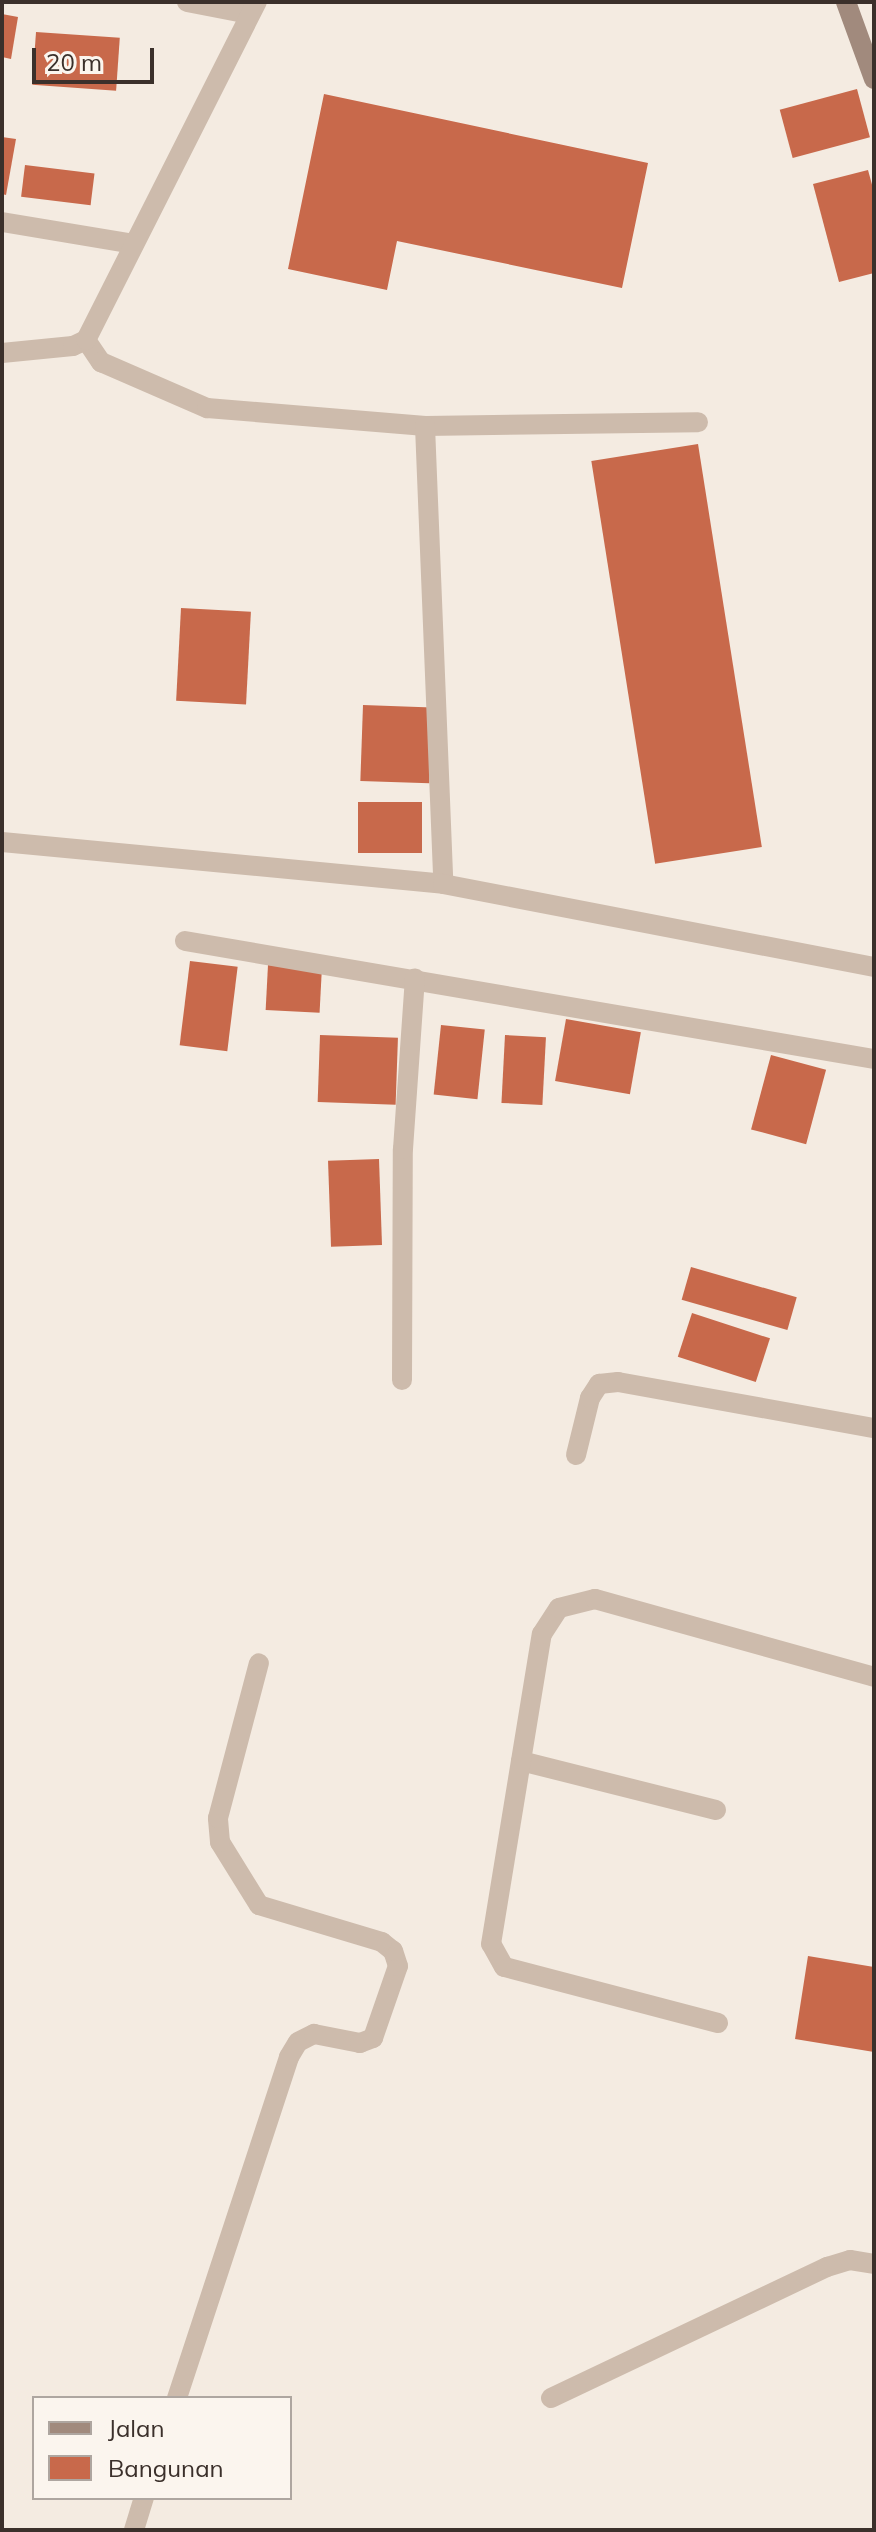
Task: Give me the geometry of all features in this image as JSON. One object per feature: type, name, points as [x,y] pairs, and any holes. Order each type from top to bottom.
[{"type":"street","points":[[2,353],[73,346],[86,340],[253,8],[187,2]]},
{"type":"street","points":[[848,2],[874,79]]},
{"type":"street","points":[[2,222],[133,244]]},
{"type":"street","points":[[86,340],[101,362],[207,408],[425,426],[698,422]]},
{"type":"street","points":[[425,426],[443,884]]},
{"type":"street","points":[[2,842],[443,884],[874,967]]},
{"type":"street","points":[[185,941],[874,1059]]},
{"type":"street","points":[[402,1380],[403,1149],[415,978]]},
{"type":"street","points":[[576,1455],[590,1398],[599,1384],[618,1382],[874,1428]]},
{"type":"street","points":[[718,2023],[504,1967],[491,1944],[542,1634],[559,1608],[595,1599],[874,1677]]},
{"type":"street","points":[[178,2396],[289,2057],[298,2042],[314,2034],[360,2043],[373,2038],[398,1966],[393,1951],[382,1942],[259,1905],[220,1842],[218,1818],[259,1663]]},
{"type":"street","points":[[521,1761],[716,1810]]},
{"type":"street","points":[[551,2398],[827,2267],[850,2260],[874,2264]]},
{"type":"street","points":[[134,2530],[143,2500]]},
{"type":"building","points":[[2,14],[18,17],[11,59],[2,57]]},
{"type":"building","points":[[36,32],[120,38],[116,91],[32,85]]},
{"type":"building","points":[[857,89],[870,137],[793,158],[780,110]]},
{"type":"building","points":[[324,94],[648,163],[622,288],[397,241],[387,290],[288,269]]},
{"type":"building","points":[[2,137],[16,139],[6,195],[2,194]]},
{"type":"building","points":[[25,165],[94,174],[91,205],[21,197]]},
{"type":"building","points":[[868,170],[874,192],[874,273],[839,282],[813,184]]},
{"type":"building","points":[[698,444],[762,847],[655,864],[591,461]]},
{"type":"building","points":[[181,608],[251,612],[246,705],[176,701]]},
{"type":"building","points":[[363,705],[432,707],[429,783],[360,781]]},
{"type":"building","points":[[358,802],[422,802],[422,853],[358,853]]},
{"type":"building","points":[[190,961],[238,967],[227,1051],[180,1045]]},
{"type":"building","points":[[268,965],[322,968],[320,1013],[266,1010]]},
{"type":"building","points":[[566,1019],[641,1032],[630,1094],[555,1081]]},
{"type":"building","points":[[441,1025],[485,1030],[477,1099],[434,1095]]},
{"type":"building","points":[[320,1035],[398,1038],[396,1105],[318,1102]]},
{"type":"building","points":[[505,1035],[546,1037],[542,1105],[501,1103]]},
{"type":"building","points":[[771,1055],[826,1070],[806,1144],[751,1129]]},
{"type":"building","points":[[379,1159],[382,1245],[331,1247],[328,1161]]},
{"type":"building","points":[[691,1267],[797,1297],[787,1330],[682,1300]]},
{"type":"building","points":[[692,1313],[770,1338],[756,1382],[678,1357]]},
{"type":"building","points":[[808,1956],[874,1967],[874,2052],[795,2039]]}]
